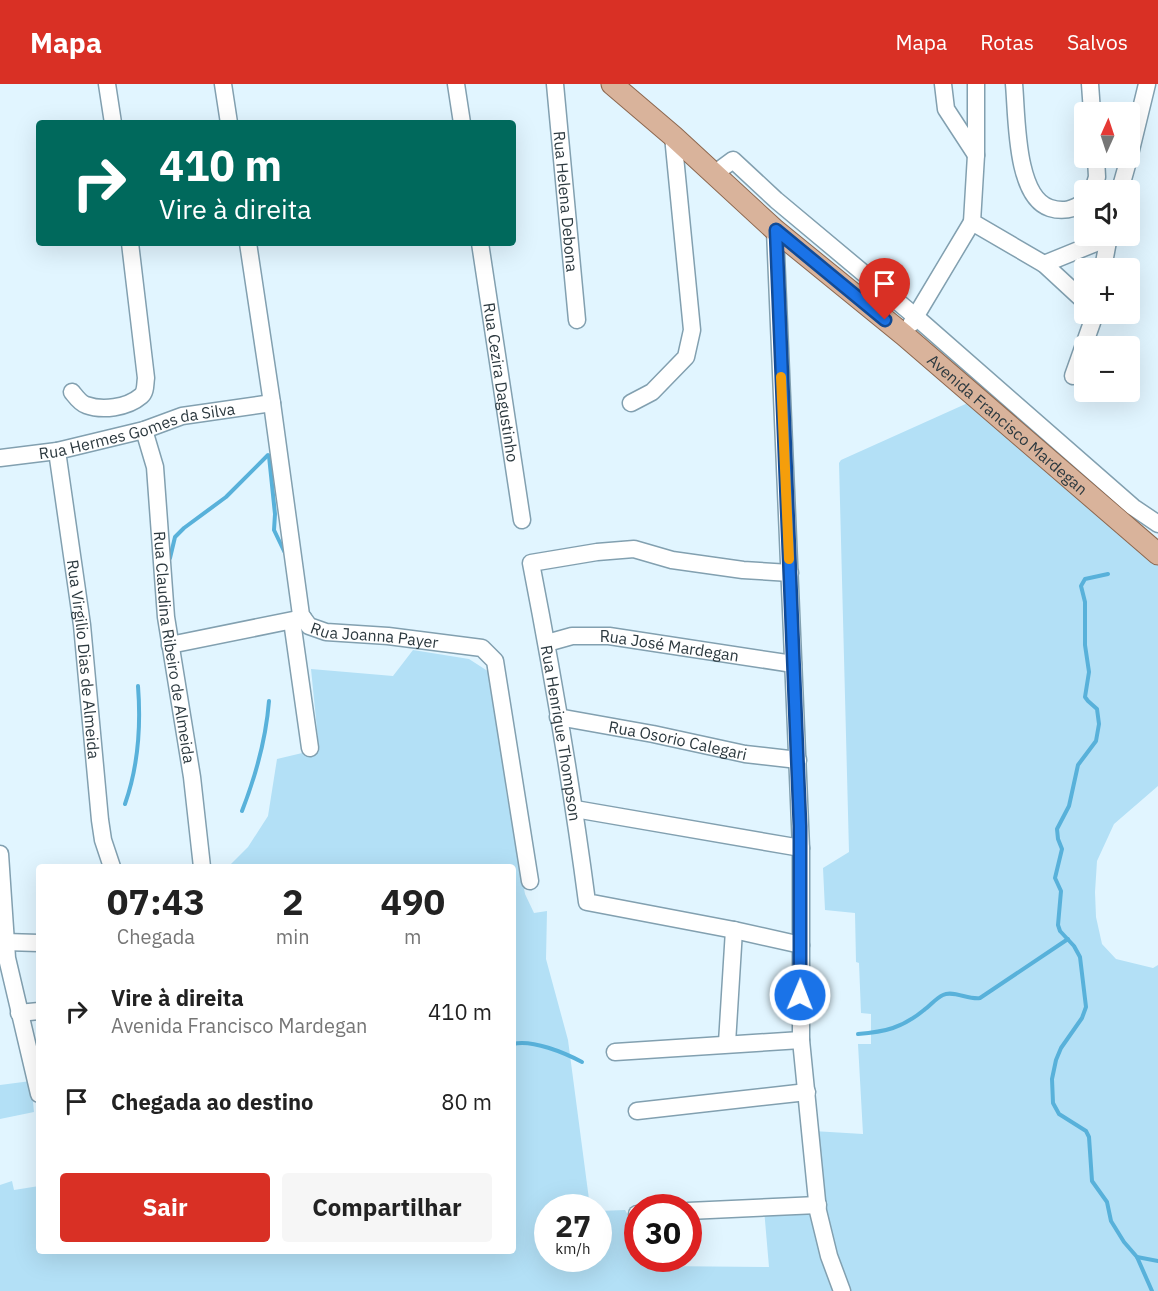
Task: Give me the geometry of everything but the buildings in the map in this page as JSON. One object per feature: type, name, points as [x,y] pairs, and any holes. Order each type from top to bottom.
[{"type":"main road","name":"Avenida Francisco Mardegan","points":[[612,84],[769,224],[1157,546]]},
{"type":"street","points":[[107,84],[113,120]]},
{"type":"street","points":[[223,84],[229,120]]},
{"type":"street","points":[[456,84],[462,120]]},
{"type":"street","name":"Rua Helena Debona","points":[[555,84],[577,320]]},
{"type":"street","points":[[943,84],[946,109],[976,155]]},
{"type":"street","points":[[904,335],[972,222],[976,155],[976,84]]},
{"type":"street","points":[[1014,84],[1022,170],[1033,196],[1044,206],[1059,211],[1074,209]]},
{"type":"street","points":[[1090,84],[1091,102]]},
{"type":"street","points":[[1140,112],[1147,84]]},
{"type":"street","points":[[632,404],[652,392],[686,357],[692,330],[673,136]]},
{"type":"street","points":[[714,174],[732,160],[1133,507],[1158,524]]},
{"type":"street","points":[[776,200],[769,224],[790,573],[798,760],[801,848],[801,1040],[818,1208],[829,1256],[842,1291]]},
{"type":"street","points":[[972,222],[1044,264],[1074,292]]},
{"type":"street","points":[[72,392],[83,404],[99,408],[121,406],[141,396],[145,390],[146,378],[130,246]]},
{"type":"street","name":"Rua Joanna Payer","points":[[248,246],[272,403],[296,595],[301,615],[298,619],[326,632],[388,636],[482,648],[495,661],[530,881]]},
{"type":"street","name":"Rua Cezira Dagustinho","points":[[480,246],[522,520]]},
{"type":"street","points":[[1044,264],[1087,246]]},
{"type":"street","points":[[1073,376],[1091,324]]},
{"type":"street","name":"Rua Hermes Gomes da Silva","points":[[0,458],[57,451],[144,430],[182,416],[272,403]]},
{"type":"street","name":"Rua Claudina Ribeiro de Almeida","points":[[144,430],[155,467],[162,572],[170,645],[192,777],[202,864]]},
{"type":"street","name":"Rua Virgilio Dias de Almeida","points":[[57,451],[82,624],[100,820],[111,864]]},
{"type":"street","name":"Rua Henrique Thompson","points":[[734,930],[587,902],[554,678],[531,563],[597,552],[633,549],[672,560],[743,570],[790,573]]},
{"type":"street","points":[[170,645],[298,619],[310,748]]},
{"type":"street","name":"Rua José Mardegan","points":[[547,643],[572,636],[609,636],[793,664]]},
{"type":"street","name":"Rua Osorio Calegari","points":[[558,717],[745,754],[798,760]]},
{"type":"street","points":[[575,809],[801,848]]},
{"type":"street","points":[[1,864],[5,942],[36,1082]]},
{"type":"street","points":[[727,1043],[734,930],[801,945]]},
{"type":"street","points":[[5,942],[36,944]]},
{"type":"street","points":[[19,1013],[36,1011]]},
{"type":"street","points":[[615,1052],[801,1040]]},
{"type":"street","points":[[637,1111],[807,1092]]},
{"type":"street","points":[[702,1211],[818,1208]]},
{"type":"shaded area","points":[[970,402],[1158,565],[1158,786],[1114,824],[1097,861],[1095,892],[1096,917],[1102,944],[1116,959],[1153,968],[1158,965],[1158,1291],[0,1291],[0,1185],[12,1181],[14,1190],[36,1186],[36,1254],[516,1254],[516,864],[231,864],[248,847],[268,816],[277,759],[319,749],[311,669],[393,676],[413,650],[469,659],[497,677],[506,791],[525,894],[534,913],[547,911],[546,959],[568,1040],[588,1194],[534,1194],[534,1272],[612,1272],[612,1210],[624,1210],[624,1272],[702,1272],[702,1266],[769,1267],[764,1209],[826,1205],[813,1131],[863,1134],[858,1044],[871,1044],[871,1014],[861,1013],[859,963],[856,962],[855,913],[825,910],[823,868],[849,852],[839,463],[841,460]]},
{"type":"shaded area","points":[[31,1081],[34,1112],[0,1119],[0,1085]]},
{"type":"waterway","points":[[170,558],[175,537],[226,497],[268,455]]},
{"type":"waterway","points":[[269,456],[275,514],[274,530],[285,553]]},
{"type":"waterway","points":[[1108,574],[1085,579],[1081,586],[1085,602],[1085,645],[1089,672],[1085,697],[1097,709],[1099,724],[1096,741],[1078,765],[1069,806],[1057,829],[1062,849],[1055,878],[1061,891],[1058,925],[1080,957],[1086,1007],[1082,1018],[1061,1048],[1056,1060],[1052,1079],[1053,1103],[1059,1114],[1086,1131],[1089,1137],[1092,1181],[1107,1202],[1111,1221],[1137,1257],[1152,1291]]},
{"type":"waterway","points":[[125,804],[138,746],[138,686]]},
{"type":"waterway","points":[[242,811],[260,757],[269,701]]},
{"type":"waterway","points":[[858,1034],[877,1032],[901,1025],[940,996],[956,994],[980,998],[1068,939]]},
{"type":"waterway","points":[[516,1044],[539,1045],[582,1062]]},
{"type":"waterway","points":[[1137,1257],[1158,1261]]},
{"type":"slow traffic","points":[[781,377],[789,559]]},
{"type":"route","points":[[800,995],[801,848],[776,230],[885,320]]}]
